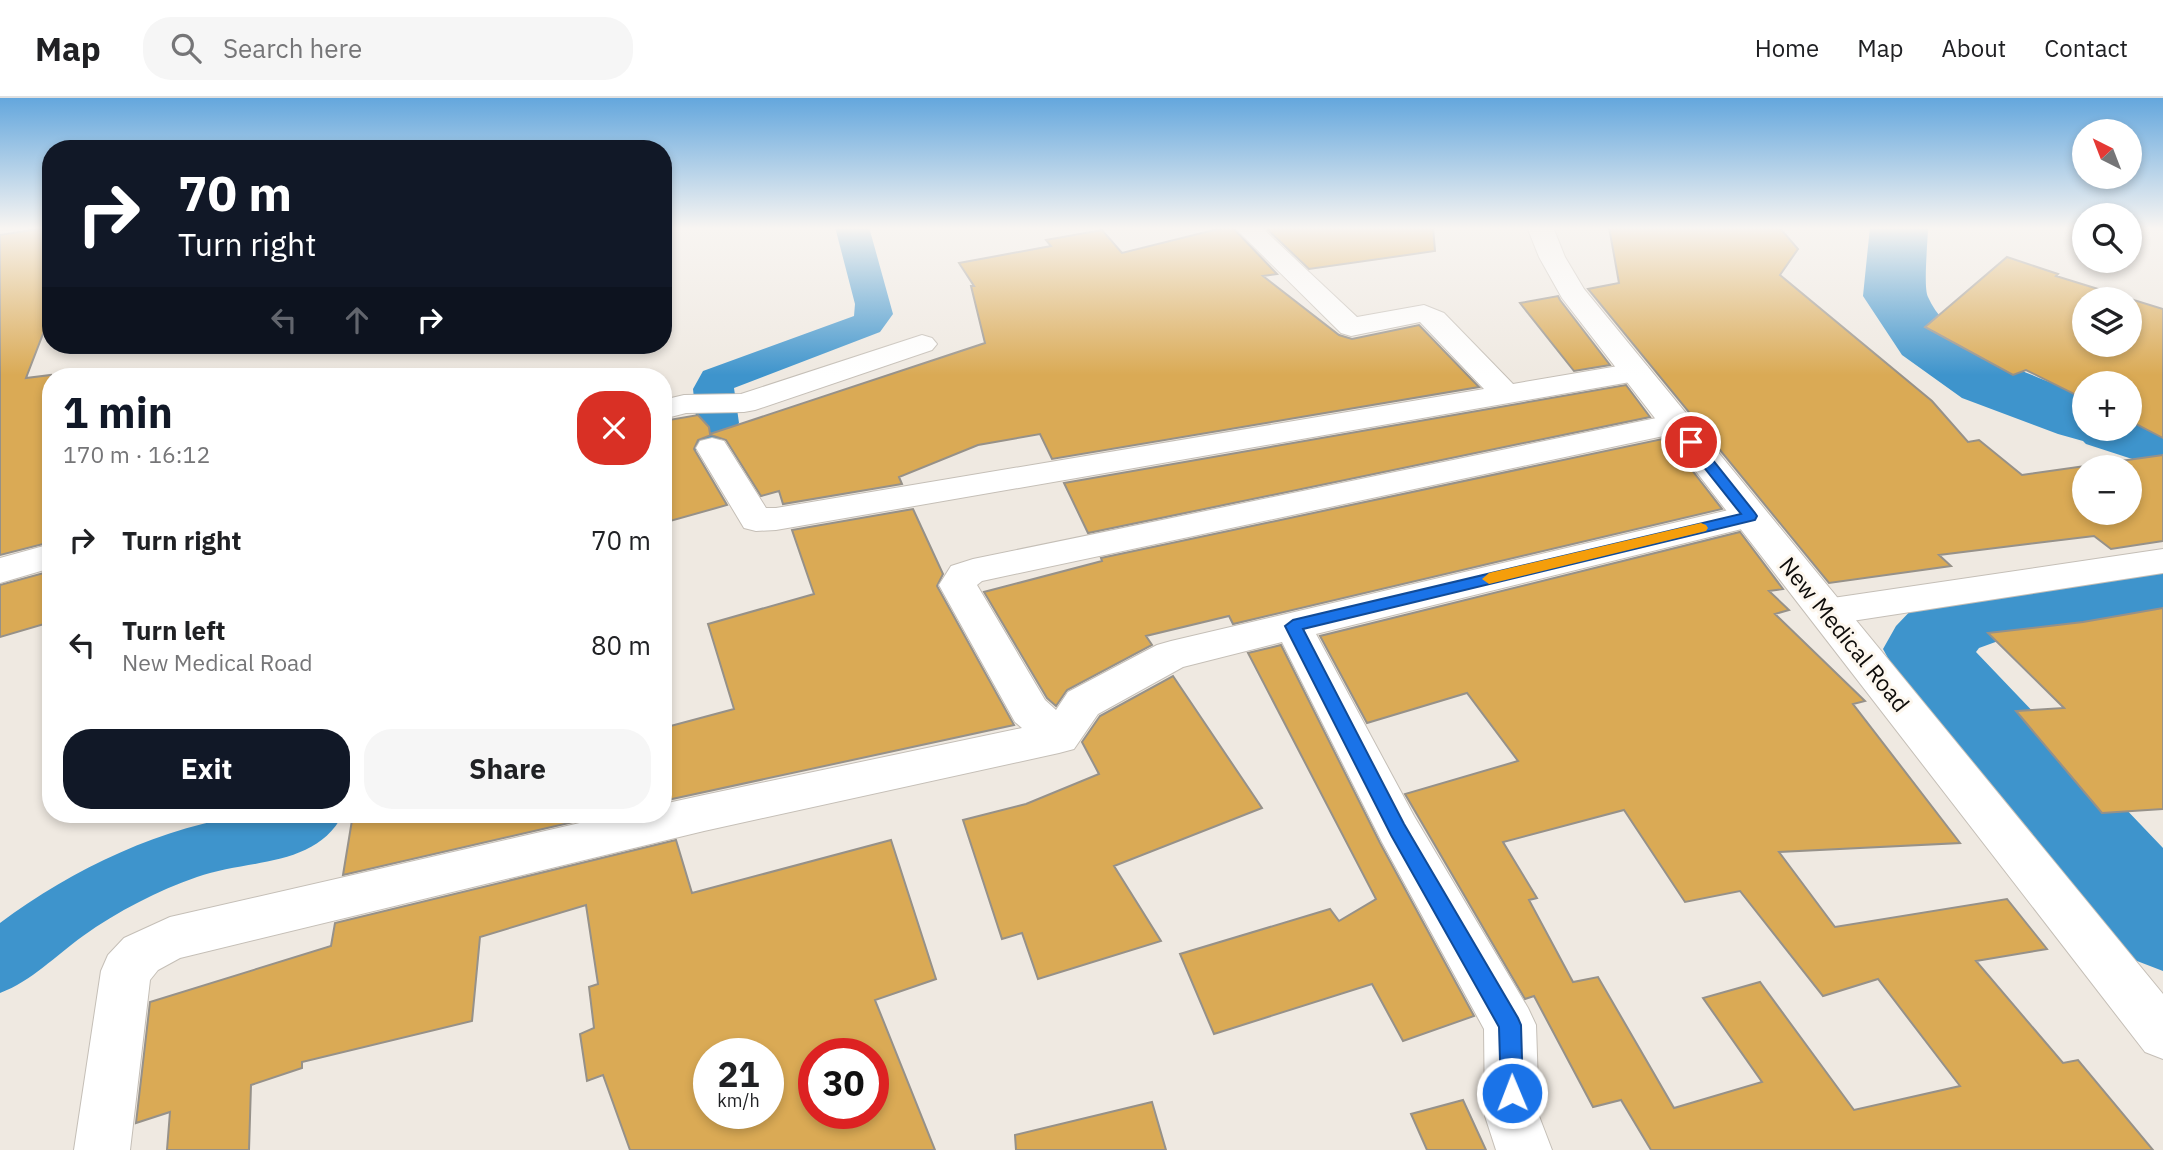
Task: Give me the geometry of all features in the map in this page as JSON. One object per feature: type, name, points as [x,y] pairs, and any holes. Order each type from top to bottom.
[{"type":"street","points":[[1298,276],[1351,327],[1424,313],[1434,319],[1506,394]]},
{"type":"street","name":"New Medical Road","points":[[1563,276],[1572,292],[1676,424],[1826,612],[1874,667],[2163,1034]]},
{"type":"street","points":[[673,407],[744,403],[922,344]]},
{"type":"street","points":[[712,448],[756,520],[775,519],[1636,372]]},
{"type":"street","points":[[1059,737],[1030,711],[958,585],[964,575],[1676,424]]},
{"type":"street","points":[[672,820],[1059,737],[1083,703],[1171,654],[1750,516]]},
{"type":"street","points":[[0,571],[42,559]]},
{"type":"street","points":[[1826,612],[2163,561]]},
{"type":"street","points":[[1293,626],[1398,829],[1510,1025],[1513,1116],[1524,1150]]},
{"type":"street","points":[[102,1150],[126,971],[141,954],[170,939],[661,823]]},
{"type":"building","points":[[0,276],[42,276],[42,336],[26,378],[42,376],[42,544],[0,555]]},
{"type":"building","points":[[968,276],[1263,276],[1339,335],[1352,339],[1419,325],[1479,387],[1052,459],[1040,434],[978,445],[899,477],[902,484],[783,504],[779,491],[761,496],[726,440],[711,435],[698,440],[694,449],[727,505],[672,520],[672,419],[698,415],[709,427],[710,434],[985,343],[971,286],[974,286]]},
{"type":"building","points":[[1618,276],[1781,276],[1932,401],[1968,442],[1979,440],[2022,475],[2072,468],[2072,525],[2142,525],[2142,458],[2163,455],[2163,541],[2111,549],[2094,536],[1939,555],[1951,566],[1829,583],[1588,289],[1619,283]]},
{"type":"building","points":[[1985,276],[2056,276],[2092,287],[2072,287],[2072,357],[2142,357],[2142,303],[2163,309],[2163,438],[2142,427],[2142,371],[2072,371],[2072,393],[2026,370],[2013,375],[1925,327]]},
{"type":"building","points":[[1558,296],[1610,365],[1574,371],[1520,303]]},
{"type":"building","points":[[1626,385],[1650,417],[1088,533],[1064,483]]},
{"type":"building","points":[[1667,438],[1722,509],[1233,624],[1229,616],[1146,636],[1152,645],[1067,690],[1056,706],[1047,698],[984,592],[1102,561],[1101,558]]},
{"type":"building","points":[[913,509],[943,574],[937,586],[1014,725],[672,799],[672,726],[734,709],[708,624],[814,594],[792,530]]},
{"type":"building","points":[[1740,532],[1783,589],[1769,591],[1789,610],[1775,614],[1865,701],[1853,704],[1960,843],[1779,852],[1835,927],[2007,899],[2047,949],[1976,961],[2063,1063],[2078,1060],[2153,1150],[1651,1150],[1621,1100],[1593,1107],[1534,996],[1525,999],[1405,794],[1518,761],[1467,693],[1367,723],[1320,636]],"holes":[[[1624,810],[1685,902],[1740,891],[1823,996],[1878,979],[1960,1086],[1854,1110],[1760,982],[1703,998],[1762,1082],[1674,1108],[1598,977],[1573,982],[1529,900],[1537,898],[1503,842]]]},
{"type":"building","points":[[42,573],[42,625],[0,637],[0,585]]},
{"type":"building","points":[[2163,608],[2163,809],[2102,813],[2016,711],[2064,708],[1988,633],[2083,622]]},
{"type":"building","points":[[1281,645],[1380,843],[1474,1016],[1403,1041],[1372,984],[1214,1034],[1180,954],[1330,909],[1339,921],[1376,899],[1248,653]]},
{"type":"building","points":[[1173,676],[1262,808],[1114,866],[1161,941],[1038,979],[1022,933],[1002,939],[963,820],[1026,804],[1099,774],[1082,742],[1100,716]]},
{"type":"building","points":[[352,823],[569,823],[343,875]]},
{"type":"building","points":[[676,840],[692,893],[891,840],[936,979],[875,1000],[935,1150],[630,1150],[603,1075],[587,1081],[580,1034],[594,1028],[589,987],[598,984],[586,905],[480,937],[472,1021],[302,1062],[302,1068],[251,1085],[249,1150],[167,1150],[170,1112],[136,1123],[150,1002],[331,946],[335,923]]},
{"type":"building","points":[[1463,1100],[1486,1150],[1427,1150],[1411,1114]]},
{"type":"building","points":[[1152,1102],[1166,1150],[1016,1150],[1015,1135]]},
{"type":"waterway","points":[[672,444],[718,423],[713,389],[717,380],[867,324],[874,314],[865,276]]},
{"type":"waterway","points":[[1896,276],[1895,296],[1925,341],[1987,383],[2072,415]]},
{"type":"waterway","points":[[2142,440],[2163,447]]},
{"type":"waterway","points":[[2163,587],[2001,607],[1948,626],[1928,649],[1946,681],[2163,922]]},
{"type":"waterway","points":[[0,963],[41,930],[84,901],[130,877],[211,847],[285,832],[303,823]]},
{"type":"slow traffic","points":[[1489,579],[1701,528]]},
{"type":"route","points":[[1512,1093],[1510,1025],[1398,829],[1293,626],[1750,516],[1691,442]]}]
